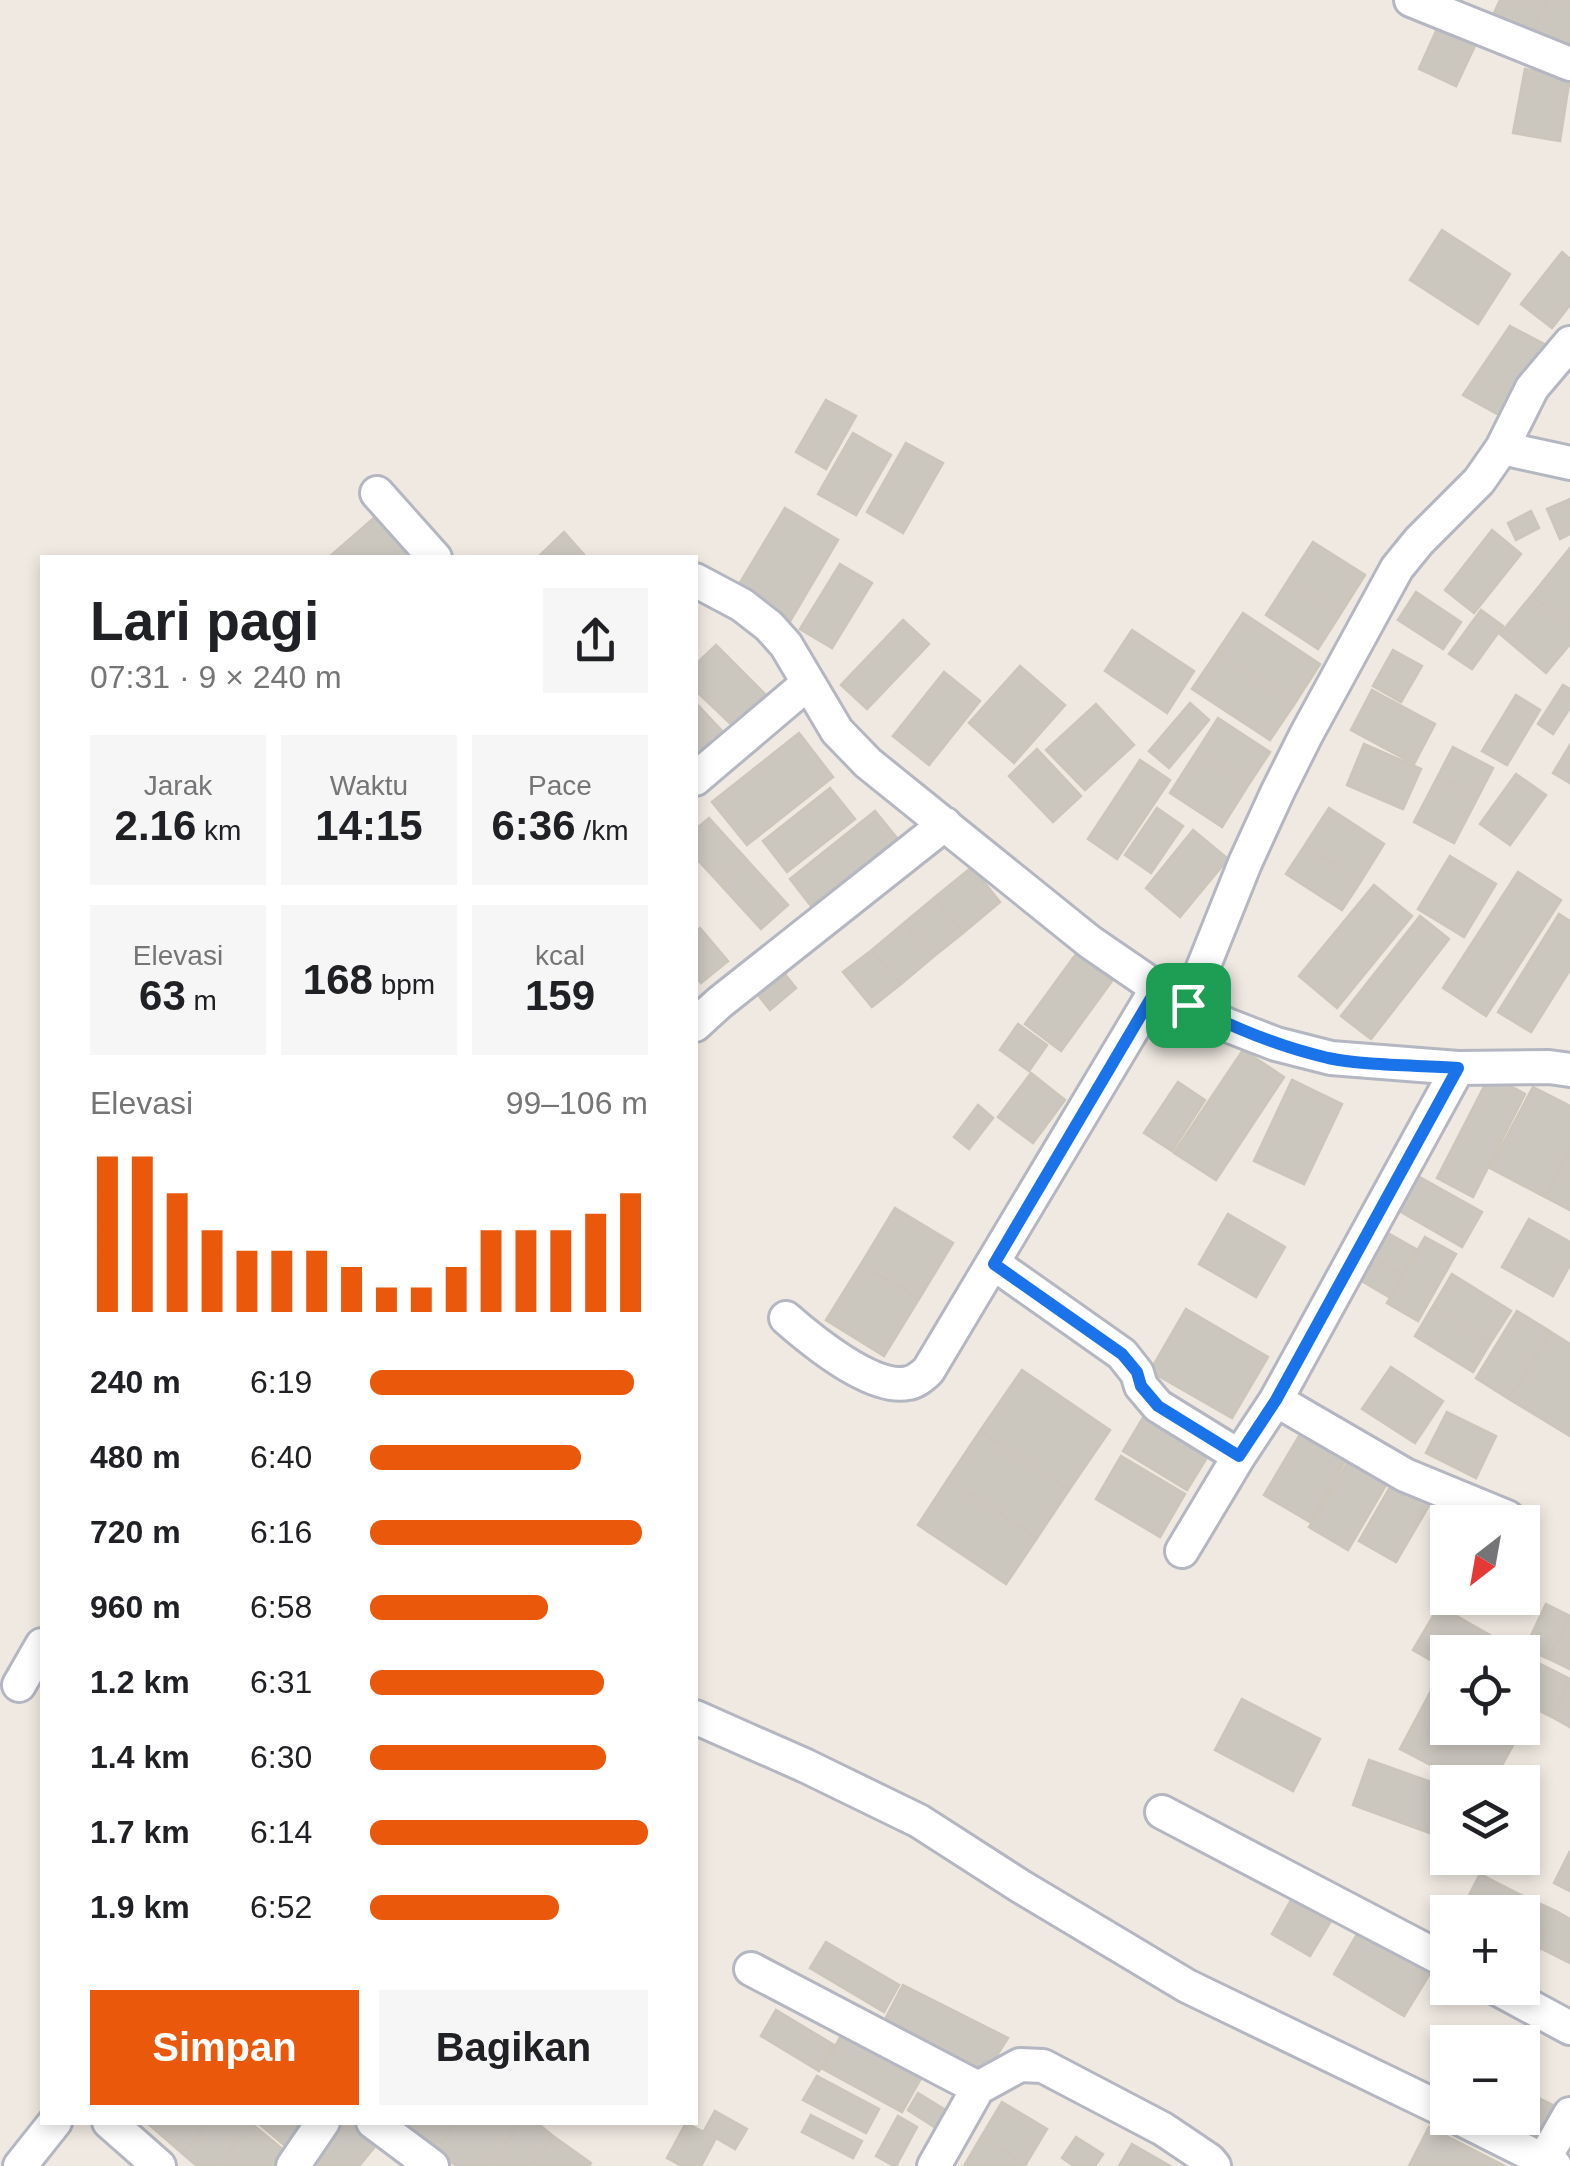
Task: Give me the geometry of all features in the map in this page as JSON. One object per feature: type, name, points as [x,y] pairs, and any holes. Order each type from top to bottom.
[{"type":"street","points":[[1411,0],[1570,64]]},
{"type":"street","points":[[1188,1005],[1278,791],[1396,568],[1480,482],[1532,388],[1570,343]]},
{"type":"street","points":[[1502,448],[1570,463]]},
{"type":"street","points":[[377,493],[432,555]]},
{"type":"street","points":[[698,582],[742,605],[769,626],[786,645],[837,731],[868,763],[1090,942],[1157,988],[1227,1025],[1276,1044],[1331,1058],[1458,1068],[1570,1070]]},
{"type":"street","points":[[698,776],[808,684]]},
{"type":"street","points":[[698,1022],[945,824]]},
{"type":"street","points":[[786,1318],[823,1350],[870,1376],[908,1384],[928,1371],[1157,988]]},
{"type":"street","points":[[1182,1551],[1276,1400],[1458,1068]]},
{"type":"street","points":[[994,1264],[1122,1354],[1158,1406],[1239,1456]]},
{"type":"street","points":[[1276,1400],[1405,1475],[1478,1505]]},
{"type":"street","points":[[19,1685],[40,1648]]},
{"type":"street","points":[[698,1718],[919,1820],[1020,1886],[1188,1986],[1430,2103]]},
{"type":"street","points":[[1162,1812],[1430,1953]]},
{"type":"street","points":[[751,1970],[978,2088]]},
{"type":"street","points":[[1527,2005],[1570,2028]]},
{"type":"street","points":[[934,2166],[978,2088],[1020,2065],[1043,2066],[1163,2129],[1214,2166]]},
{"type":"street","points":[[1491,2135],[1546,2164],[1570,2114]]},
{"type":"street","points":[[20,2166],[52,2125]]},
{"type":"street","points":[[113,2125],[159,2166]]},
{"type":"street","points":[[293,2166],[321,2125]]},
{"type":"street","points":[[377,2125],[432,2166]]},
{"type":"building","points":[[1500,0],[1547,0],[1527,41],[1489,24]]},
{"type":"building","points":[[1547,0],[1570,0],[1570,62],[1527,41]]},
{"type":"building","points":[[1442,18],[1480,35],[1456,86],[1419,69]]},
{"type":"building","points":[[1525,69],[1570,77],[1560,141],[1513,133]]},
{"type":"building","points":[[1442,230],[1510,274],[1478,324],[1410,280]]},
{"type":"building","points":[[1562,252],[1570,259],[1570,305],[1552,328],[1521,304]]},
{"type":"building","points":[[1510,326],[1548,346],[1501,416],[1463,395]]},
{"type":"building","points":[[826,400],[856,416],[826,469],[796,452]]},
{"type":"building","points":[[853,433],[891,455],[856,515],[818,494]]},
{"type":"building","points":[[906,443],[943,463],[903,533],[867,512]]},
{"type":"building","points":[[1570,499],[1570,534],[1560,539],[1547,509]]},
{"type":"building","points":[[785,508],[838,540],[789,623],[735,591]]},
{"type":"building","points":[[1531,511],[1539,528],[1516,540],[1508,523]]},
{"type":"building","points":[[375,517],[406,553],[404,555],[331,555]]},
{"type":"building","points":[[1492,530],[1521,554],[1474,613],[1445,590]]},
{"type":"building","points":[[564,532],[584,555],[540,555]]},
{"type":"building","points":[[1313,542],[1365,575],[1341,613],[1289,579]]},
{"type":"building","points":[[1570,548],[1570,626],[1532,595]]},
{"type":"building","points":[[840,564],[872,583],[832,648],[800,629]]},
{"type":"building","points":[[1289,579],[1341,613],[1318,649],[1266,615]]},
{"type":"building","points":[[1416,592],[1461,622],[1443,649],[1398,620]]},
{"type":"building","points":[[1532,595],[1570,626],[1570,644],[1546,673],[1500,634]]},
{"type":"building","points":[[1481,610],[1503,626],[1472,669],[1449,654]]},
{"type":"building","points":[[1243,613],[1320,664],[1295,703],[1217,652]]},
{"type":"building","points":[[903,620],[929,644],[867,709],[841,685]]},
{"type":"building","points":[[1132,630],[1194,671],[1167,713],[1105,671]]},
{"type":"building","points":[[716,645],[767,696],[736,729],[698,693],[698,662]]},
{"type":"building","points":[[1393,650],[1422,666],[1401,702],[1373,686]]},
{"type":"building","points":[[1217,652],[1295,703],[1270,740],[1192,689]]},
{"type":"building","points":[[1020,666],[1065,705],[1014,763],[969,723]]},
{"type":"building","points":[[944,672],[980,701],[929,765],[893,736]]},
{"type":"building","points":[[1563,685],[1570,689],[1570,708],[1553,734],[1538,724]]},
{"type":"building","points":[[1372,690],[1435,724],[1414,764],[1351,730]]},
{"type":"building","points":[[1516,695],[1540,710],[1507,765],[1482,751]]},
{"type":"building","points":[[1190,703],[1209,720],[1169,768],[1149,751]]},
{"type":"building","points":[[1096,704],[1134,745],[1085,790],[1046,750]]},
{"type":"building","points":[[698,705],[723,732],[698,755]]},
{"type":"building","points":[[1218,718],[1270,752],[1249,784],[1197,751]]},
{"type":"building","points":[[799,733],[833,777],[747,845],[712,802]]},
{"type":"building","points":[[1364,744],[1421,769],[1403,809],[1347,785]]},
{"type":"building","points":[[1570,745],[1570,783],[1553,773]]},
{"type":"building","points":[[1453,747],[1493,768],[1478,797],[1438,776]]},
{"type":"building","points":[[1037,749],[1081,796],[1053,822],[1009,776]]},
{"type":"building","points":[[1197,751],[1249,784],[1222,827],[1170,793]]},
{"type":"building","points":[[1140,760],[1170,780],[1117,859],[1088,839]]},
{"type":"building","points":[[1516,774],[1546,795],[1510,845],[1480,824]]},
{"type":"building","points":[[1438,776],[1478,797],[1454,843],[1414,822]]},
{"type":"building","points":[[830,788],[855,819],[787,872],[763,841]]},
{"type":"building","points":[[1157,808],[1183,826],[1151,873],[1125,855]]},
{"type":"building","points":[[1329,808],[1384,844],[1361,881],[1305,845]]},
{"type":"building","points":[[875,811],[897,838],[811,906],[790,879]]},
{"type":"building","points":[[709,818],[747,860],[720,884],[698,860],[698,827]]},
{"type":"building","points":[[1193,830],[1228,859],[1180,917],[1146,888]]},
{"type":"building","points":[[1305,845],[1361,881],[1342,910],[1286,874]]},
{"type":"building","points":[[1450,856],[1496,884],[1464,937],[1418,909]]},
{"type":"building","points":[[747,860],[788,905],[761,929],[720,884]]},
{"type":"building","points":[[972,867],[1000,902],[963,933],[934,898]]},
{"type":"building","points":[[1518,872],[1561,900],[1486,1016],[1443,988]]},
{"type":"building","points":[[1374,885],[1412,916],[1337,1008],[1299,976]]},
{"type":"building","points":[[934,898],[963,933],[933,957],[904,923]]},
{"type":"building","points":[[1559,914],[1570,921],[1570,970],[1531,1032],[1498,1012]]},
{"type":"building","points":[[1420,916],[1449,939],[1371,1039],[1341,1016]]},
{"type":"building","points":[[904,923],[933,957],[901,984],[872,950]]},
{"type":"building","points":[[698,930],[728,961],[701,983],[698,980]]},
{"type":"building","points":[[872,950],[901,984],[872,1007],[843,972]]},
{"type":"building","points":[[1076,954],[1112,981],[1061,1051],[1025,1024]]},
{"type":"building","points":[[780,968],[796,988],[770,1010],[754,990]]},
{"type":"building","points":[[1018,1024],[1047,1045],[1029,1071],[1000,1050]]},
{"type":"building","points":[[1243,1050],[1284,1077],[1216,1180],[1174,1153]]},
{"type":"building","points":[[1031,1073],[1065,1100],[1033,1143],[998,1117]]},
{"type":"building","points":[[1490,1075],[1525,1094],[1473,1197],[1437,1178]]},
{"type":"building","points":[[1292,1080],[1342,1104],[1304,1184],[1254,1161]]},
{"type":"building","points":[[1178,1082],[1205,1100],[1172,1151],[1144,1133]]},
{"type":"building","points":[[1533,1087],[1570,1106],[1570,1149],[1545,1197],[1490,1168]]},
{"type":"building","points":[[978,1105],[993,1118],[969,1149],[954,1137]]},
{"type":"building","points":[[1570,1149],[1570,1210],[1545,1197]]},
{"type":"building","points":[[1416,1175],[1482,1212],[1462,1247],[1396,1209]]},
{"type":"building","points":[[895,1208],[953,1243],[919,1299],[861,1264]]},
{"type":"building","points":[[1228,1214],[1285,1247],[1256,1297],[1199,1264]]},
{"type":"building","points":[[1529,1219],[1570,1242],[1570,1265],[1553,1296],[1502,1267]]},
{"type":"building","points":[[1386,1232],[1416,1249],[1403,1274],[1372,1257]]},
{"type":"building","points":[[1425,1237],[1456,1254],[1418,1321],[1387,1303]]},
{"type":"building","points":[[1372,1257],[1403,1274],[1389,1297],[1360,1280]]},
{"type":"building","points":[[861,1264],[919,1299],[884,1356],[826,1320]]},
{"type":"building","points":[[1452,1274],[1511,1311],[1491,1342],[1433,1306]]},
{"type":"building","points":[[1433,1306],[1491,1342],[1473,1372],[1415,1336]]},
{"type":"building","points":[[1186,1309],[1268,1357],[1232,1418],[1150,1371]]},
{"type":"building","points":[[1517,1311],[1551,1332],[1509,1399],[1476,1378]]},
{"type":"building","points":[[1551,1332],[1570,1344],[1570,1436],[1509,1399]]},
{"type":"building","points":[[1391,1367],[1443,1401],[1415,1443],[1362,1409]]},
{"type":"building","points":[[1022,1370],[1110,1430],[1069,1490],[980,1431]]},
{"type":"building","points":[[1147,1411],[1211,1451],[1187,1490],[1123,1451]]},
{"type":"building","points":[[1447,1412],[1496,1436],[1476,1478],[1426,1453]]},
{"type":"building","points":[[980,1431],[1069,1490],[1037,1538],[948,1479]]},
{"type":"building","points":[[1302,1431],[1347,1458],[1310,1522],[1264,1495]]},
{"type":"building","points":[[1121,1456],[1185,1494],[1160,1537],[1096,1499]]},
{"type":"building","points":[[1351,1457],[1389,1480],[1348,1550],[1309,1527]]},
{"type":"building","points":[[948,1479],[1037,1538],[1006,1584],[918,1525]]},
{"type":"building","points":[[1393,1482],[1430,1504],[1396,1562],[1359,1541]]},
{"type":"building","points":[[1546,1604],[1570,1616],[1549,1659],[1540,1655],[1540,1635],[1531,1635]]},
{"type":"building","points":[[1434,1615],[1455,1615],[1490,1635],[1430,1635],[1430,1660],[1413,1650]]},
{"type":"building","points":[[1570,1616],[1570,1669],[1549,1659]]},
{"type":"building","points":[[1540,1664],[1570,1679],[1552,1717],[1540,1711]]},
{"type":"building","points":[[1570,1682],[1570,1727],[1552,1717]]},
{"type":"building","points":[[1430,1693],[1430,1745],[1513,1745],[1502,1765],[1431,1765],[1400,1749]]},
{"type":"building","points":[[1242,1699],[1320,1739],[1293,1791],[1215,1750]]},
{"type":"building","points":[[1369,1760],[1430,1782],[1430,1833],[1353,1805]]},
{"type":"building","points":[[1570,1851],[1570,1891],[1554,1883]]},
{"type":"building","points":[[1482,1875],[1521,1895],[1469,1895]]},
{"type":"building","points":[[1295,1893],[1334,1916],[1310,1956],[1272,1934]]},
{"type":"building","points":[[1540,1904],[1556,1911],[1540,1943]]},
{"type":"building","points":[[1556,1911],[1570,1919],[1570,1963],[1540,1948]]},
{"type":"building","points":[[1360,1929],[1430,1971],[1404,2016],[1334,1974]]},
{"type":"building","points":[[826,1942],[899,1985],[884,2012],[810,1968]]},
{"type":"building","points":[[903,1985],[1008,2038],[985,2074],[880,2029]]},
{"type":"building","points":[[776,2010],[834,2045],[819,2071],[761,2036]]},
{"type":"building","points":[[844,2030],[924,2073],[902,2112],[823,2069]]},
{"type":"building","points":[[817,2076],[879,2109],[866,2133],[803,2100]]},
{"type":"building","points":[[918,2093],[947,2111],[936,2128],[908,2110]]},
{"type":"building","points":[[1540,2099],[1553,2105],[1540,2132]]},
{"type":"building","points":[[1002,2102],[1047,2129],[1026,2164],[981,2137]]},
{"type":"building","points":[[715,2111],[747,2129],[735,2149],[704,2131]]},
{"type":"building","points":[[811,2115],[862,2141],[853,2158],[802,2132]]},
{"type":"building","points":[[898,2116],[917,2127],[894,2166],[876,2156]]},
{"type":"building","points":[[149,2125],[207,2125],[183,2154]]},
{"type":"building","points":[[207,2125],[251,2125],[217,2166],[197,2166],[183,2154]]},
{"type":"building","points":[[251,2125],[292,2157],[284,2166],[217,2166]]},
{"type":"building","points":[[261,2125],[313,2125],[291,2151]]},
{"type":"building","points":[[333,2125],[356,2125],[378,2143],[359,2166],[313,2166],[305,2159]]},
{"type":"building","points":[[401,2125],[455,2125],[436,2152]]},
{"type":"building","points":[[455,2125],[518,2125],[489,2166],[457,2166],[436,2152]]},
{"type":"building","points":[[518,2125],[540,2125],[553,2136],[532,2166],[489,2166]]},
{"type":"building","points":[[685,2125],[716,2138],[701,2166],[682,2166],[667,2158]]},
{"type":"building","points":[[1429,2127],[1430,2135],[1445,2135],[1505,2166],[1409,2166]]},
{"type":"building","points":[[1518,2135],[1539,2135],[1535,2143]]},
{"type":"building","points":[[553,2136],[591,2163],[589,2166],[532,2166]]},
{"type":"building","points":[[981,2137],[1026,2164],[964,2166]]},
{"type":"building","points":[[1076,2137],[1103,2154],[1095,2166],[1074,2166],[1062,2158]]},
{"type":"building","points":[[1132,2144],[1170,2166],[1119,2166]]},
{"type":"route","points":[[1157,988],[1188,1005],[1276,1044],[1331,1058],[1458,1068],[1276,1400],[1239,1456],[1158,1406],[1122,1354],[994,1264],[1157,988]]}]
